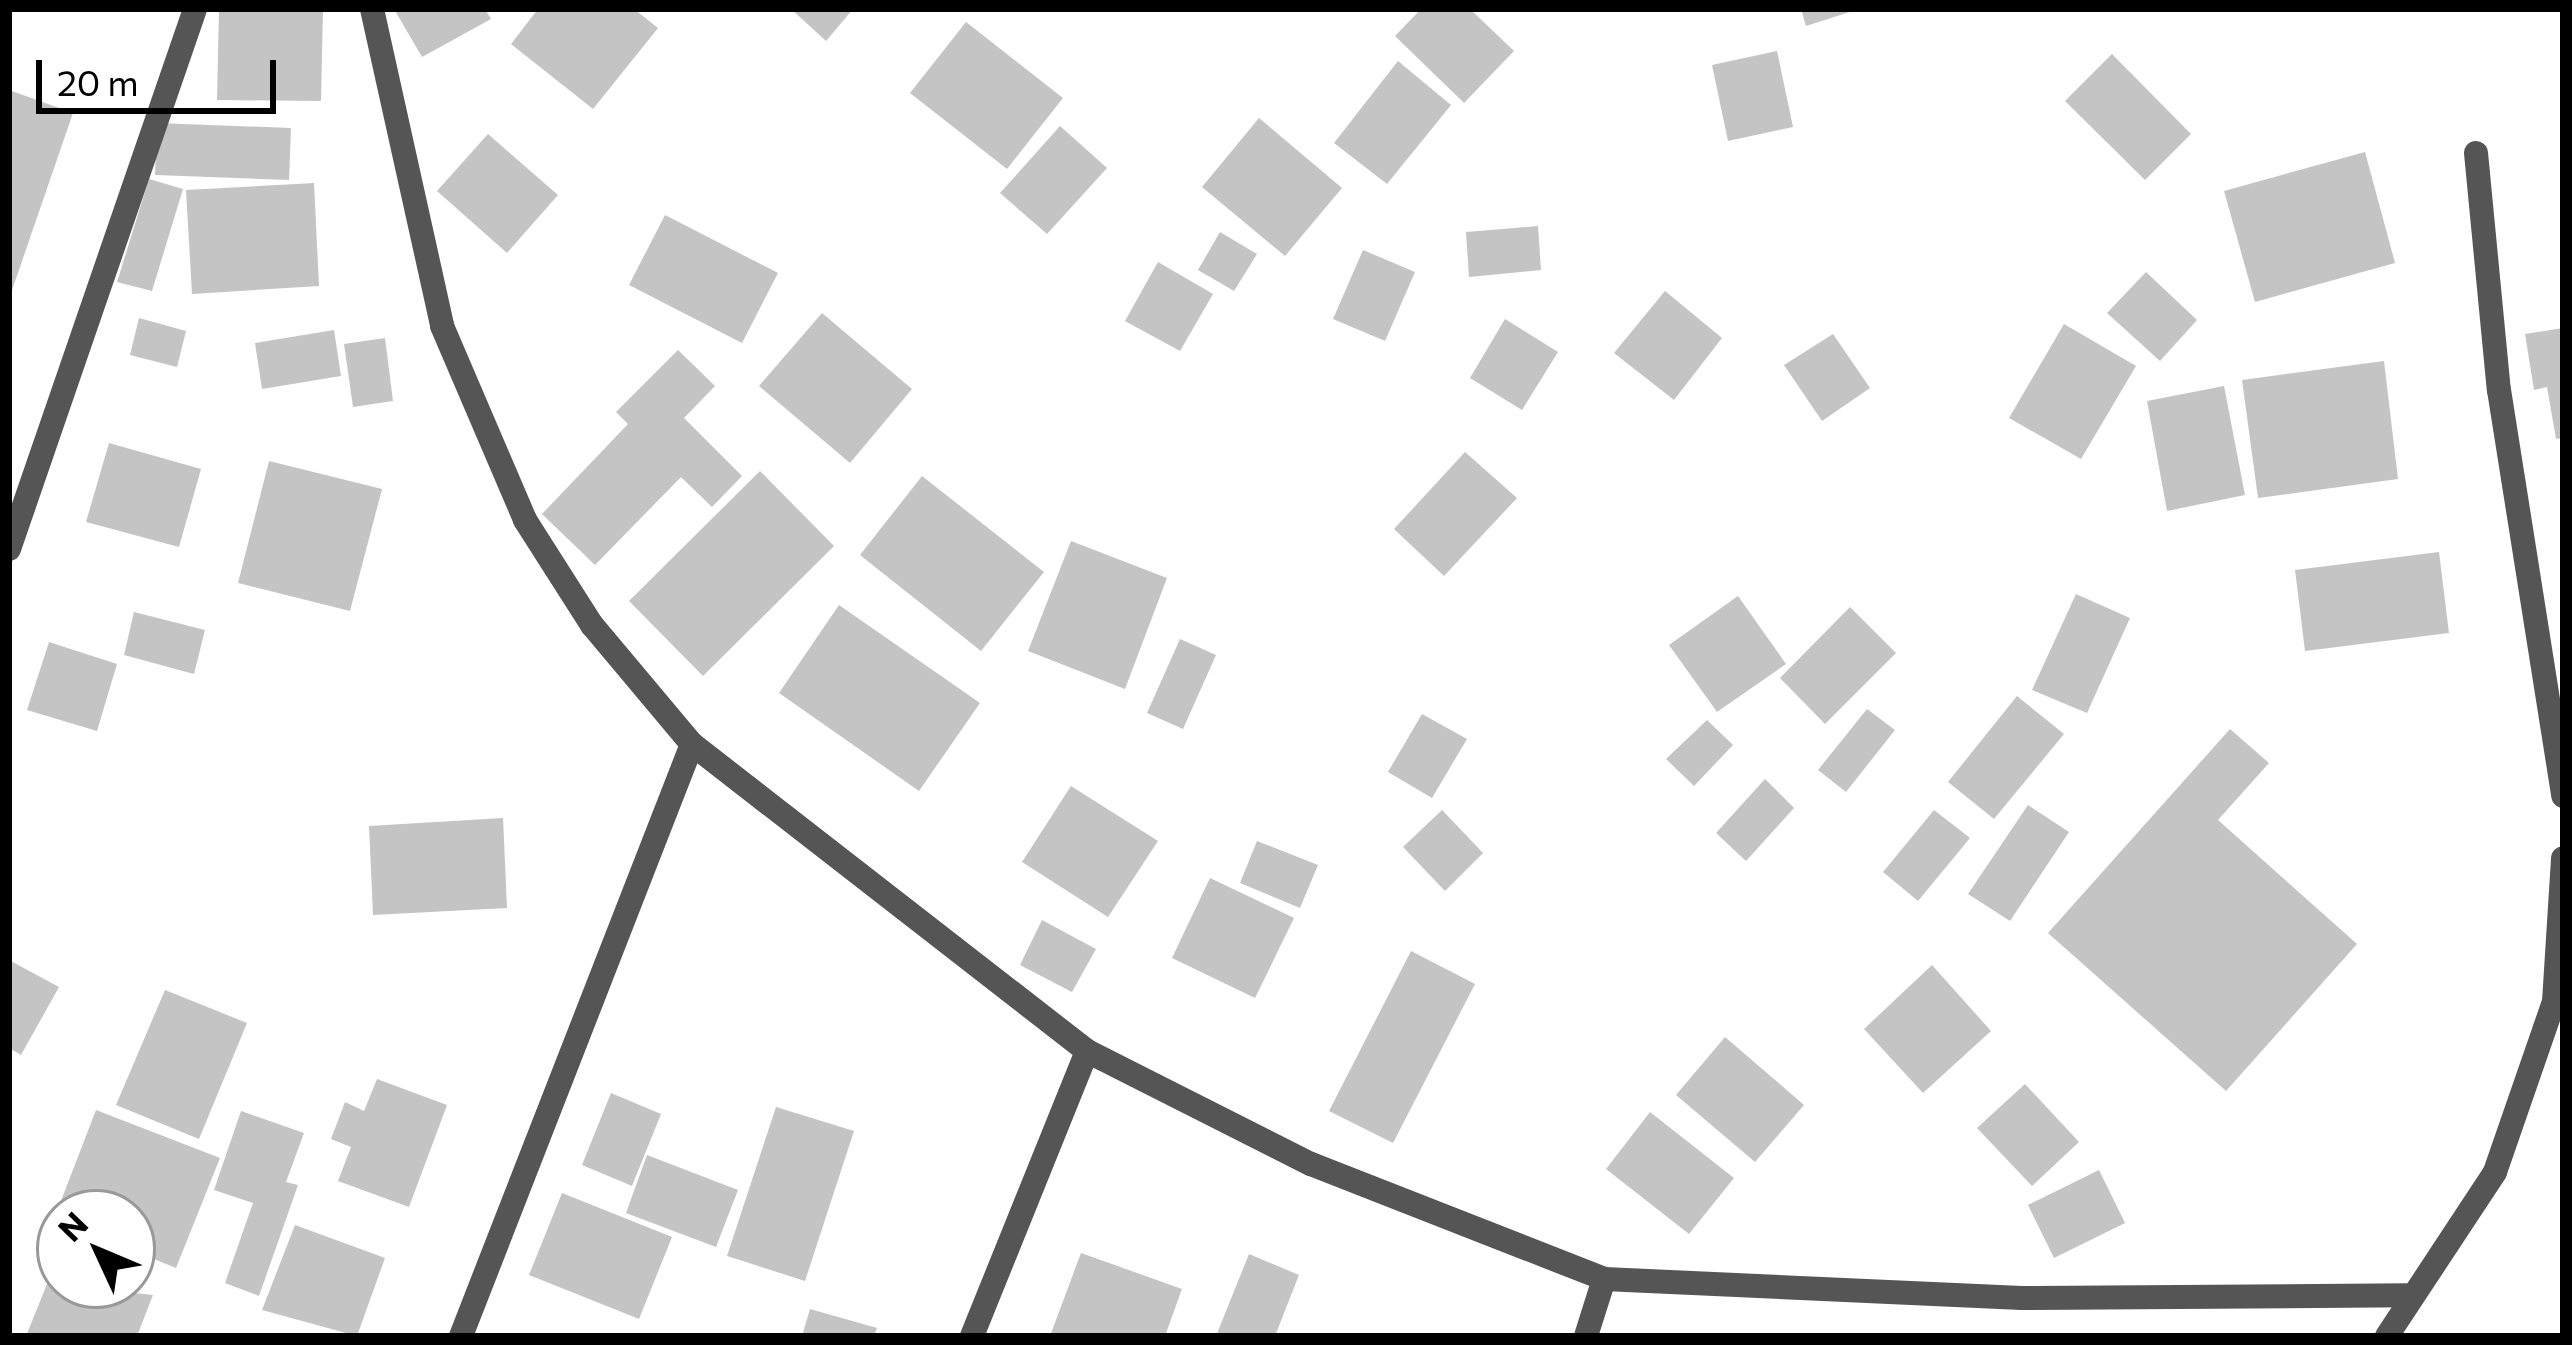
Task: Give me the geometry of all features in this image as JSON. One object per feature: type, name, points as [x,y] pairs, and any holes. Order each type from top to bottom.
[{"type":"street","points":[[9,549],[194,9]]},
{"type":"street","points":[[372,9],[442,326],[525,520],[592,625],[692,744],[1087,1051],[1311,1163],[1604,1279],[2022,1298],[2409,1295]]},
{"type":"street","points":[[2476,153],[2499,390],[2563,796]]},
{"type":"street","points":[[461,1336],[692,744]]},
{"type":"street","points":[[2387,1336],[2503,1151],[2554,1002],[2563,858]]},
{"type":"street","points":[[972,1336],[1087,1051]]},
{"type":"street","points":[[1586,1336],[1604,1279]]},
{"type":"building","points":[[219,9],[323,9],[321,101],[217,100]]},
{"type":"building","points":[[394,9],[485,9],[491,19],[422,57]]},
{"type":"building","points":[[538,9],[634,9],[658,28],[593,109],[511,44]]},
{"type":"building","points":[[791,9],[853,9],[826,41]]},
{"type":"building","points":[[1421,9],[1470,9],[1514,51],[1464,103],[1395,36]]},
{"type":"building","points":[[1801,9],[1856,9],[1856,10],[1806,26]]},
{"type":"building","points":[[966,22],[1063,98],[1007,169],[910,93]]},
{"type":"building","points":[[1777,51],[1793,127],[1728,141],[1712,65]]},
{"type":"building","points":[[2112,54],[2191,134],[2145,180],[2065,101]]},
{"type":"building","points":[[1398,61],[1451,105],[1387,184],[1334,143]]},
{"type":"building","points":[[9,90],[73,113],[10,296],[9,296]]},
{"type":"building","points":[[1259,118],[1342,188],[1285,256],[1202,187]]},
{"type":"building","points":[[157,123],[291,128],[289,180],[155,175]]},
{"type":"building","points":[[1060,126],[1107,168],[1047,234],[1000,193]]},
{"type":"building","points":[[488,134],[558,195],[507,253],[437,191]]},
{"type":"building","points":[[2365,152],[2395,263],[2255,302],[2224,191]]},
{"type":"building","points":[[149,179],[183,189],[152,291],[117,282]]},
{"type":"building","points":[[314,183],[319,286],[192,294],[186,190]]},
{"type":"building","points":[[665,215],[778,273],[742,343],[629,285]]},
{"type":"building","points":[[1538,226],[1541,270],[1469,277],[1466,232]]},
{"type":"building","points":[[1220,232],[1257,254],[1234,291],[1198,270]]},
{"type":"building","points":[[1363,250],[1415,272],[1385,341],[1333,319]]},
{"type":"building","points":[[1158,262],[1213,294],[1180,351],[1125,321]]},
{"type":"building","points":[[2146,272],[2197,320],[2160,361],[2107,313]]},
{"type":"building","points":[[1665,291],[1722,338],[1674,400],[1614,353]]},
{"type":"building","points":[[822,313],[912,389],[850,463],[759,386]]},
{"type":"building","points":[[139,318],[186,331],[177,367],[130,355]]},
{"type":"building","points":[[1505,319],[1558,352],[1522,410],[1470,378]]},
{"type":"building","points":[[2064,324],[2136,366],[2081,459],[2009,418]]},
{"type":"building","points":[[2563,328],[2563,438],[2556,439],[2547,387],[2534,390],[2525,334]]},
{"type":"building","points":[[334,330],[341,376],[262,389],[255,343]]},
{"type":"building","points":[[1833,334],[1870,388],[1822,421],[1784,365]]},
{"type":"building","points":[[385,338],[393,401],[353,407],[344,344]]},
{"type":"building","points":[[678,350],[715,386],[684,418],[742,476],[712,507],[681,477],[595,565],[542,514],[628,424],[616,412]]},
{"type":"building","points":[[2384,361],[2398,479],[2258,498],[2242,380]]},
{"type":"building","points":[[2224,386],[2245,495],[2167,511],[2147,401]]},
{"type":"building","points":[[109,443],[201,469],[179,547],[86,522]]},
{"type":"building","points":[[1465,452],[1517,498],[1444,576],[1394,529]]},
{"type":"building","points":[[269,461],[382,489],[350,611],[238,583]]},
{"type":"building","points":[[760,471],[834,546],[703,676],[629,601]]},
{"type":"building","points":[[922,476],[1044,572],[981,651],[860,555]]},
{"type":"building","points":[[1071,541],[1167,578],[1125,689],[1028,651]]},
{"type":"building","points":[[2439,552],[2449,633],[2305,651],[2295,570]]},
{"type":"building","points":[[2076,594],[2130,618],[2087,713],[2032,690]]},
{"type":"building","points":[[1738,596],[1786,664],[1717,712],[1669,645]]},
{"type":"building","points":[[839,605],[980,703],[919,791],[779,693]]},
{"type":"building","points":[[1850,607],[1896,653],[1825,724],[1780,678]]},
{"type":"building","points":[[134,612],[205,630],[194,674],[124,655]]},
{"type":"building","points":[[1180,639],[1216,655],[1183,729],[1147,713]]},
{"type":"building","points":[[49,642],[117,664],[97,731],[27,710]]},
{"type":"building","points":[[2017,696],[2064,734],[1994,819],[1948,782]]},
{"type":"building","points":[[1867,709],[1895,730],[1846,792],[1818,770]]},
{"type":"building","points":[[1422,714],[1467,739],[1432,798],[1388,772]]},
{"type":"building","points":[[1707,720],[1733,745],[1694,786],[1666,759]]},
{"type":"building","points":[[2230,729],[2269,763],[2218,820],[2357,944],[2226,1091],[2048,933]]},
{"type":"building","points":[[1765,779],[1794,808],[1746,861],[1716,833]]},
{"type":"building","points":[[1071,786],[1158,841],[1108,917],[1022,862]]},
{"type":"building","points":[[2028,805],[2069,832],[2010,921],[1968,894]]},
{"type":"building","points":[[1442,810],[1483,853],[1445,891],[1403,847]]},
{"type":"building","points":[[1934,810],[1970,838],[1918,901],[1883,872]]},
{"type":"building","points":[[503,818],[507,908],[373,915],[369,826]]},
{"type":"building","points":[[1257,841],[1318,865],[1300,908],[1240,883]]},
{"type":"building","points":[[1210,878],[1294,918],[1255,998],[1172,958]]},
{"type":"building","points":[[1042,920],[1096,949],[1072,992],[1020,965]]},
{"type":"building","points":[[1411,951],[1475,984],[1393,1143],[1329,1111]]},
{"type":"building","points":[[9,960],[59,987],[21,1055],[9,1048]]},
{"type":"building","points":[[1932,965],[1991,1031],[1923,1093],[1864,1029]]},
{"type":"building","points":[[165,990],[247,1023],[199,1139],[116,1105]]},
{"type":"building","points":[[1725,1037],[1804,1105],[1755,1162],[1676,1095]]},
{"type":"building","points":[[377,1079],[447,1105],[409,1207],[338,1181],[351,1147],[331,1139],[345,1102],[364,1111]]},
{"type":"building","points":[[2025,1084],[2079,1142],[2032,1186],[1977,1128]]},
{"type":"building","points":[[611,1093],[661,1114],[632,1186],[582,1165]]},
{"type":"building","points":[[776,1107],[854,1131],[805,1281],[727,1256]]},
{"type":"building","points":[[96,1110],[220,1158],[176,1268],[156,1260],[156,1189],[66,1189]]},
{"type":"building","points":[[241,1111],[304,1133],[286,1182],[298,1185],[259,1296],[225,1283],[253,1203],[214,1190]]},
{"type":"building","points":[[1650,1112],[1734,1178],[1689,1234],[1606,1169]]},
{"type":"building","points":[[647,1155],[738,1190],[716,1247],[626,1213]]},
{"type":"building","points":[[2099,1170],[2125,1223],[2054,1258],[2028,1205]]},
{"type":"building","points":[[562,1193],[672,1237],[639,1319],[529,1275]]},
{"type":"building","points":[[295,1225],[385,1258],[357,1336],[262,1310]]},
{"type":"building","points":[[1081,1253],[1182,1289],[1165,1336],[1050,1336]]},
{"type":"building","points":[[1249,1254],[1299,1275],[1275,1336],[1216,1336]]},
{"type":"building","points":[[37,1309],[148,1309],[137,1336],[26,1336]]},
{"type":"building","points":[[810,1309],[877,1328],[874,1336],[802,1336]]}]
